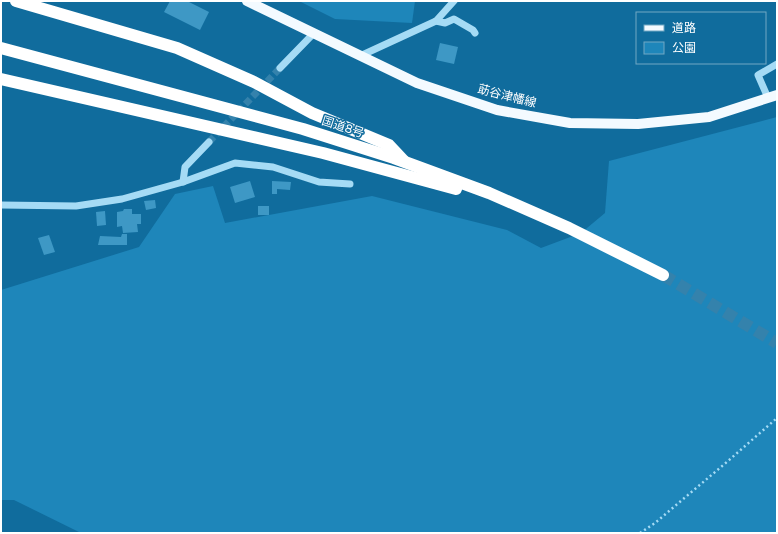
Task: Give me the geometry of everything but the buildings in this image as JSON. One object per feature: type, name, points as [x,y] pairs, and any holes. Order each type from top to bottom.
[{"type":"highway","points":[[16,1],[177,48],[254,82],[312,113],[389,145],[406,163]]},
{"type":"highway","name":"国道8号","points":[[1,48],[303,129],[406,163],[489,194],[569,228],[663,275]]},
{"type":"highway","points":[[1,79],[323,153],[529,211]]},
{"type":"main road","name":"莇谷津幡線","points":[[247,1],[417,83],[497,110],[570,123],[638,124],[709,117],[773,97]]},
{"type":"street","points":[[360,56],[436,21],[454,1]]},
{"type":"street","points":[[436,21],[446,22],[454,19],[473,30],[475,33]]},
{"type":"street","points":[[280,68],[313,34]]},
{"type":"street","points":[[773,97],[758,75],[777,64]]},
{"type":"street","points":[[183,182],[185,167],[210,142]]},
{"type":"street","points":[[1,205],[76,206],[122,199],[183,182],[235,163],[273,167],[319,182],[350,184]]},
{"type":"path","points":[[640,533],[655,523],[728,462],[777,418]]},
{"type":"green space","points":[[299,1],[415,1],[412,23],[335,19]]},
{"type":"green space","points":[[777,117],[777,533],[81,533],[14,500],[1,500],[1,290],[139,247],[175,194],[213,186],[225,223],[372,196],[507,230],[541,248],[581,233],[605,213],[609,161]]},
{"type":"tunnel","points":[[209,142],[280,68]]},
{"type":"tunnel","points":[[663,275],[777,343]]}]
